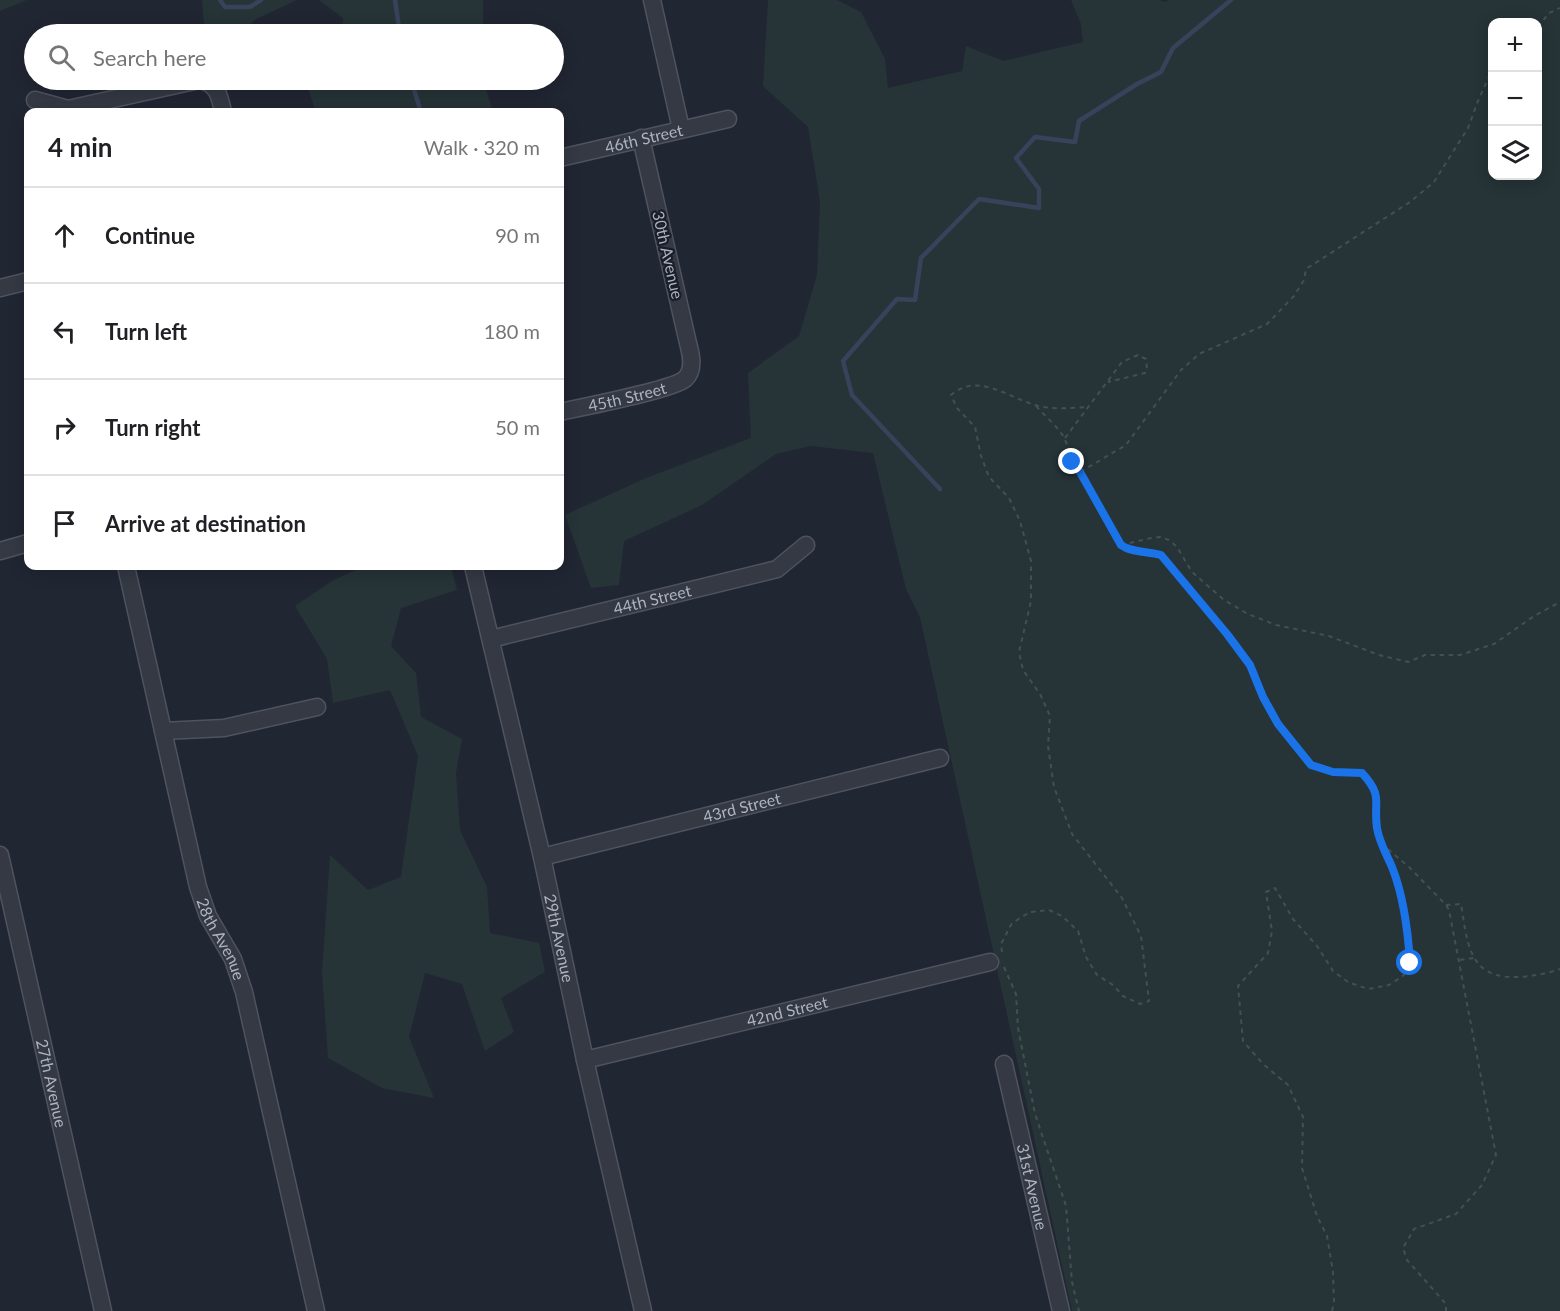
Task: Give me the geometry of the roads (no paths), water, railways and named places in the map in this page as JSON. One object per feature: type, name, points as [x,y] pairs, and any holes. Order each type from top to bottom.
[{"type":"street","points":[[652,0],[681,129]]},
{"type":"street","points":[[73,108],[154,90]]},
{"type":"street","points":[[217,90],[222,108]]},
{"type":"street","points":[[35,100],[64,108]]},
{"type":"street","name":"46th Street","points":[[564,157],[728,118]]},
{"type":"street","name":"30th Avenue","points":[[640,138],[691,355],[690,372]]},
{"type":"street","points":[[0,288],[24,282]]},
{"type":"street","name":"45th Street","points":[[564,411],[666,387],[686,378],[690,372]]},
{"type":"street","points":[[0,550],[24,544]]},
{"type":"street","name":"44th Street","points":[[490,639],[777,569],[806,545]]},
{"type":"street","name":"28th Avenue","points":[[127,570],[198,887],[208,916],[233,959],[244,992],[316,1311]]},
{"type":"street","name":"29th Avenue","points":[[475,570],[542,857],[585,1060],[643,1311]]},
{"type":"street","points":[[163,731],[224,728],[317,707]]},
{"type":"street","name":"43rd Street","points":[[542,857],[940,758]]},
{"type":"street","name":"27th Avenue","points":[[0,855],[103,1311]]},
{"type":"street","name":"42nd Street","points":[[585,1060],[999,962]]},
{"type":"street","name":"31st Avenue","points":[[1004,1064],[1061,1311]]},
{"type":"waterway","points":[[220,0],[225,7],[250,7],[261,0]]},
{"type":"waterway","points":[[395,0],[399,24]]},
{"type":"waterway","points":[[940,489],[852,395],[843,361],[897,299],[915,300],[921,258],[979,199],[1039,208],[1039,189],[1016,158],[1035,137],[1075,142],[1079,121],[1137,84],[1161,72],[1173,48],[1231,0]]},
{"type":"waterway","points":[[414,90],[420,108]]}]
